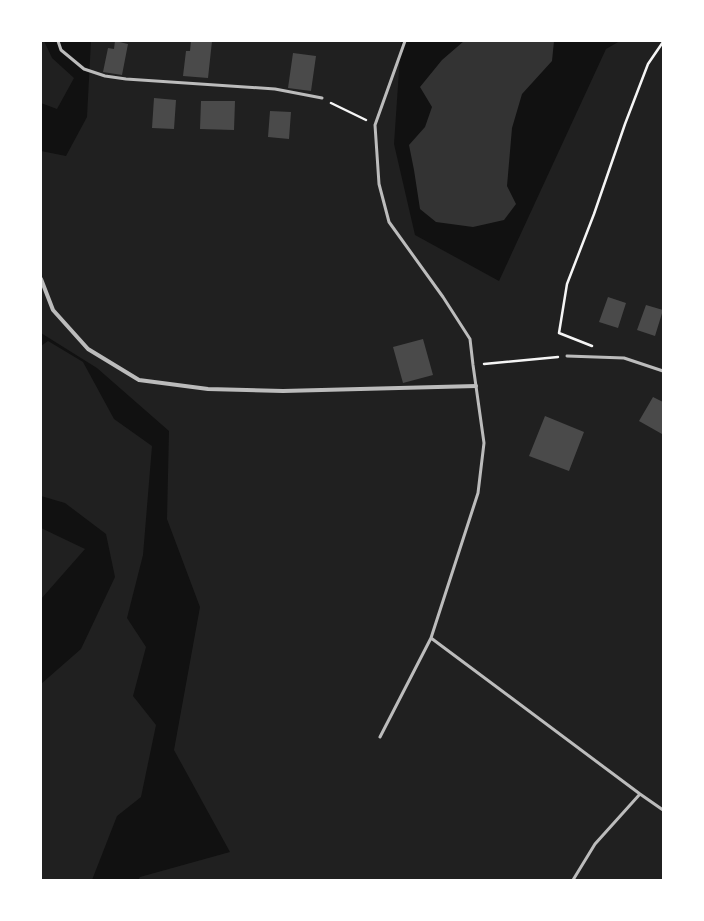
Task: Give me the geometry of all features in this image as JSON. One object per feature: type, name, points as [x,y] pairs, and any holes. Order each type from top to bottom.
[{"type":"street","points":[[41,280],[53,310],[88,349],[139,380],[208,389],[283,391],[476,386]]},
{"type":"lane","points":[[58,41],[61,50],[84,69],[105,76],[126,79],[275,89],[322,98]]},
{"type":"lane","points":[[380,737],[431,638],[478,493],[484,443],[470,339],[443,297],[389,222],[379,184],[375,125],[405,41]]},
{"type":"lane","points":[[567,356],[624,358],[663,371]]},
{"type":"lane","points":[[431,638],[663,810]]},
{"type":"lane","points":[[573,880],[595,844],[640,794]]},
{"type":"path","points":[[595,347],[559,333],[567,284],[648,64],[663,42]]},
{"type":"path","points":[[322,98],[375,125]]},
{"type":"path","points":[[473,365],[567,356]]},
{"type":"shaded area","points":[[41,41],[44,41],[52,58],[74,78],[57,109],[41,103]]},
{"type":"shaded area","points":[[91,41],[401,41],[394,144],[415,235],[499,281],[606,49],[620,41],[663,41],[663,880],[138,880],[140,877],[230,852],[174,750],[200,607],[167,519],[169,431],[97,368],[41,333],[41,151],[66,156],[87,117]]},
{"type":"shaded area","points":[[464,41],[554,41],[552,61],[522,94],[512,128],[507,186],[516,204],[504,220],[473,227],[436,222],[420,209],[409,145],[425,127],[432,107],[420,87],[442,60]]},
{"type":"shaded area","points":[[48,341],[83,362],[114,419],[152,446],[143,555],[127,618],[146,647],[133,696],[156,725],[141,797],[117,816],[92,880],[41,880],[41,684],[81,649],[115,577],[106,534],[65,503],[41,496],[41,346]]},
{"type":"shaded area","points":[[41,528],[85,549],[41,599]]},
{"type":"building","points":[[115,41],[128,44],[122,75],[103,72],[108,48],[114,49]]},
{"type":"building","points":[[191,41],[212,41],[208,78],[183,76],[186,51],[190,51]]},
{"type":"building","points":[[293,53],[316,56],[311,91],[288,88]]},
{"type":"building","points":[[154,98],[176,100],[174,129],[152,128]]},
{"type":"building","points":[[201,101],[235,101],[234,130],[200,129]]},
{"type":"building","points":[[270,111],[291,112],[289,139],[268,137]]},
{"type":"building","points":[[608,297],[626,303],[618,328],[599,322]]},
{"type":"building","points":[[646,305],[663,310],[655,336],[637,330]]},
{"type":"building","points":[[423,339],[433,375],[403,383],[393,347]]},
{"type":"building","points":[[653,397],[663,402],[662,434],[639,421]]},
{"type":"building","points":[[545,416],[584,432],[569,471],[529,456]]}]
